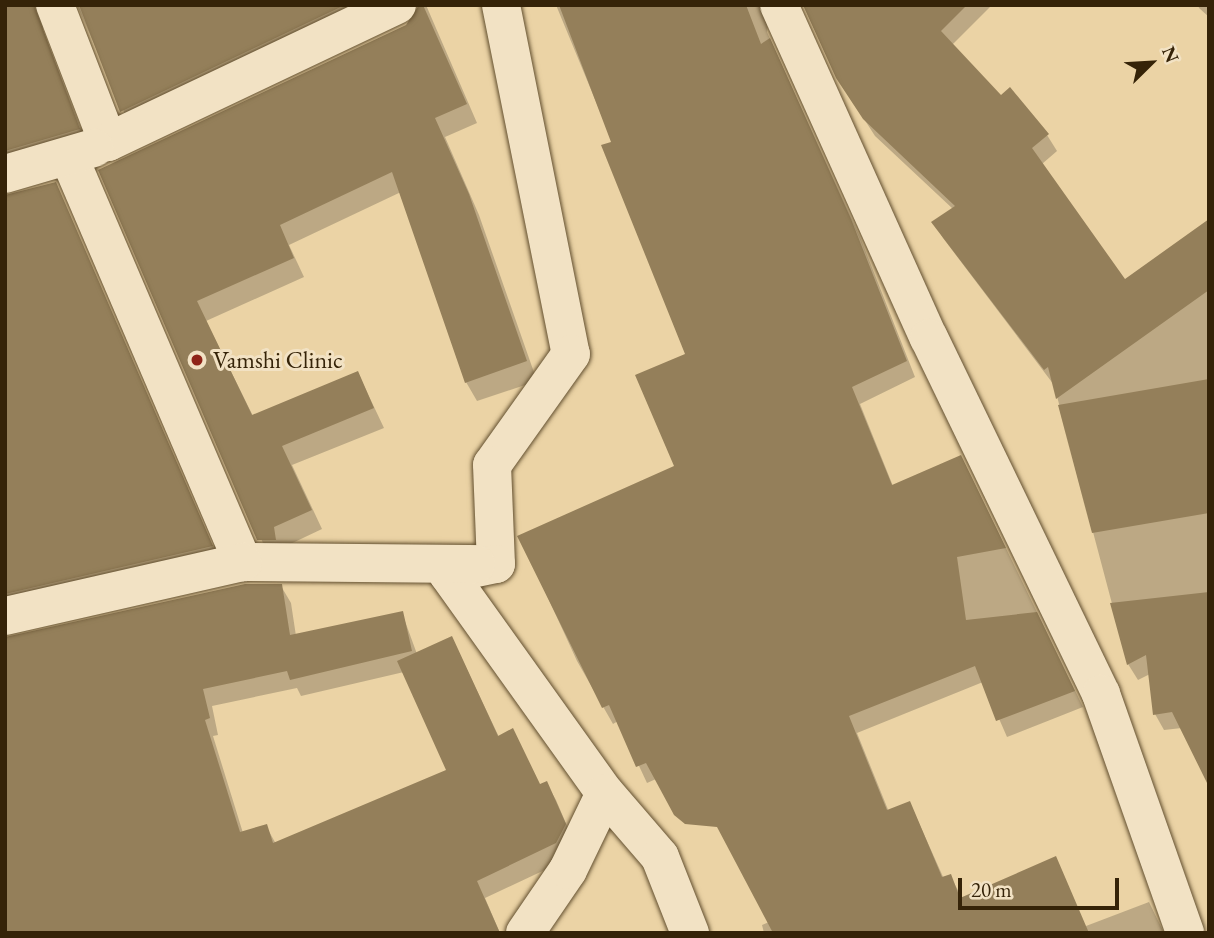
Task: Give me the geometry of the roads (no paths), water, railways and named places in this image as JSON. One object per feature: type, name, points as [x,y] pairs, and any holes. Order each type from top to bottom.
[{"type":"street","points":[[55,5],[108,142]]},
{"type":"street","points":[[5,174],[69,157],[108,142],[397,5]]},
{"type":"street","points":[[496,564],[492,465],[572,354],[501,5]]},
{"type":"street","points":[[779,5],[929,338],[1101,694],[1185,933]]},
{"type":"street","points":[[69,157],[243,562]]},
{"type":"street","points":[[5,616],[243,562],[496,564]]},
{"type":"street","points":[[496,564],[448,574],[604,793],[660,857],[690,933]]},
{"type":"street","points":[[525,933],[568,870],[604,793]]},
{"type":"place","name":"Vamshi Clinic","points":[[197,360]]}]
